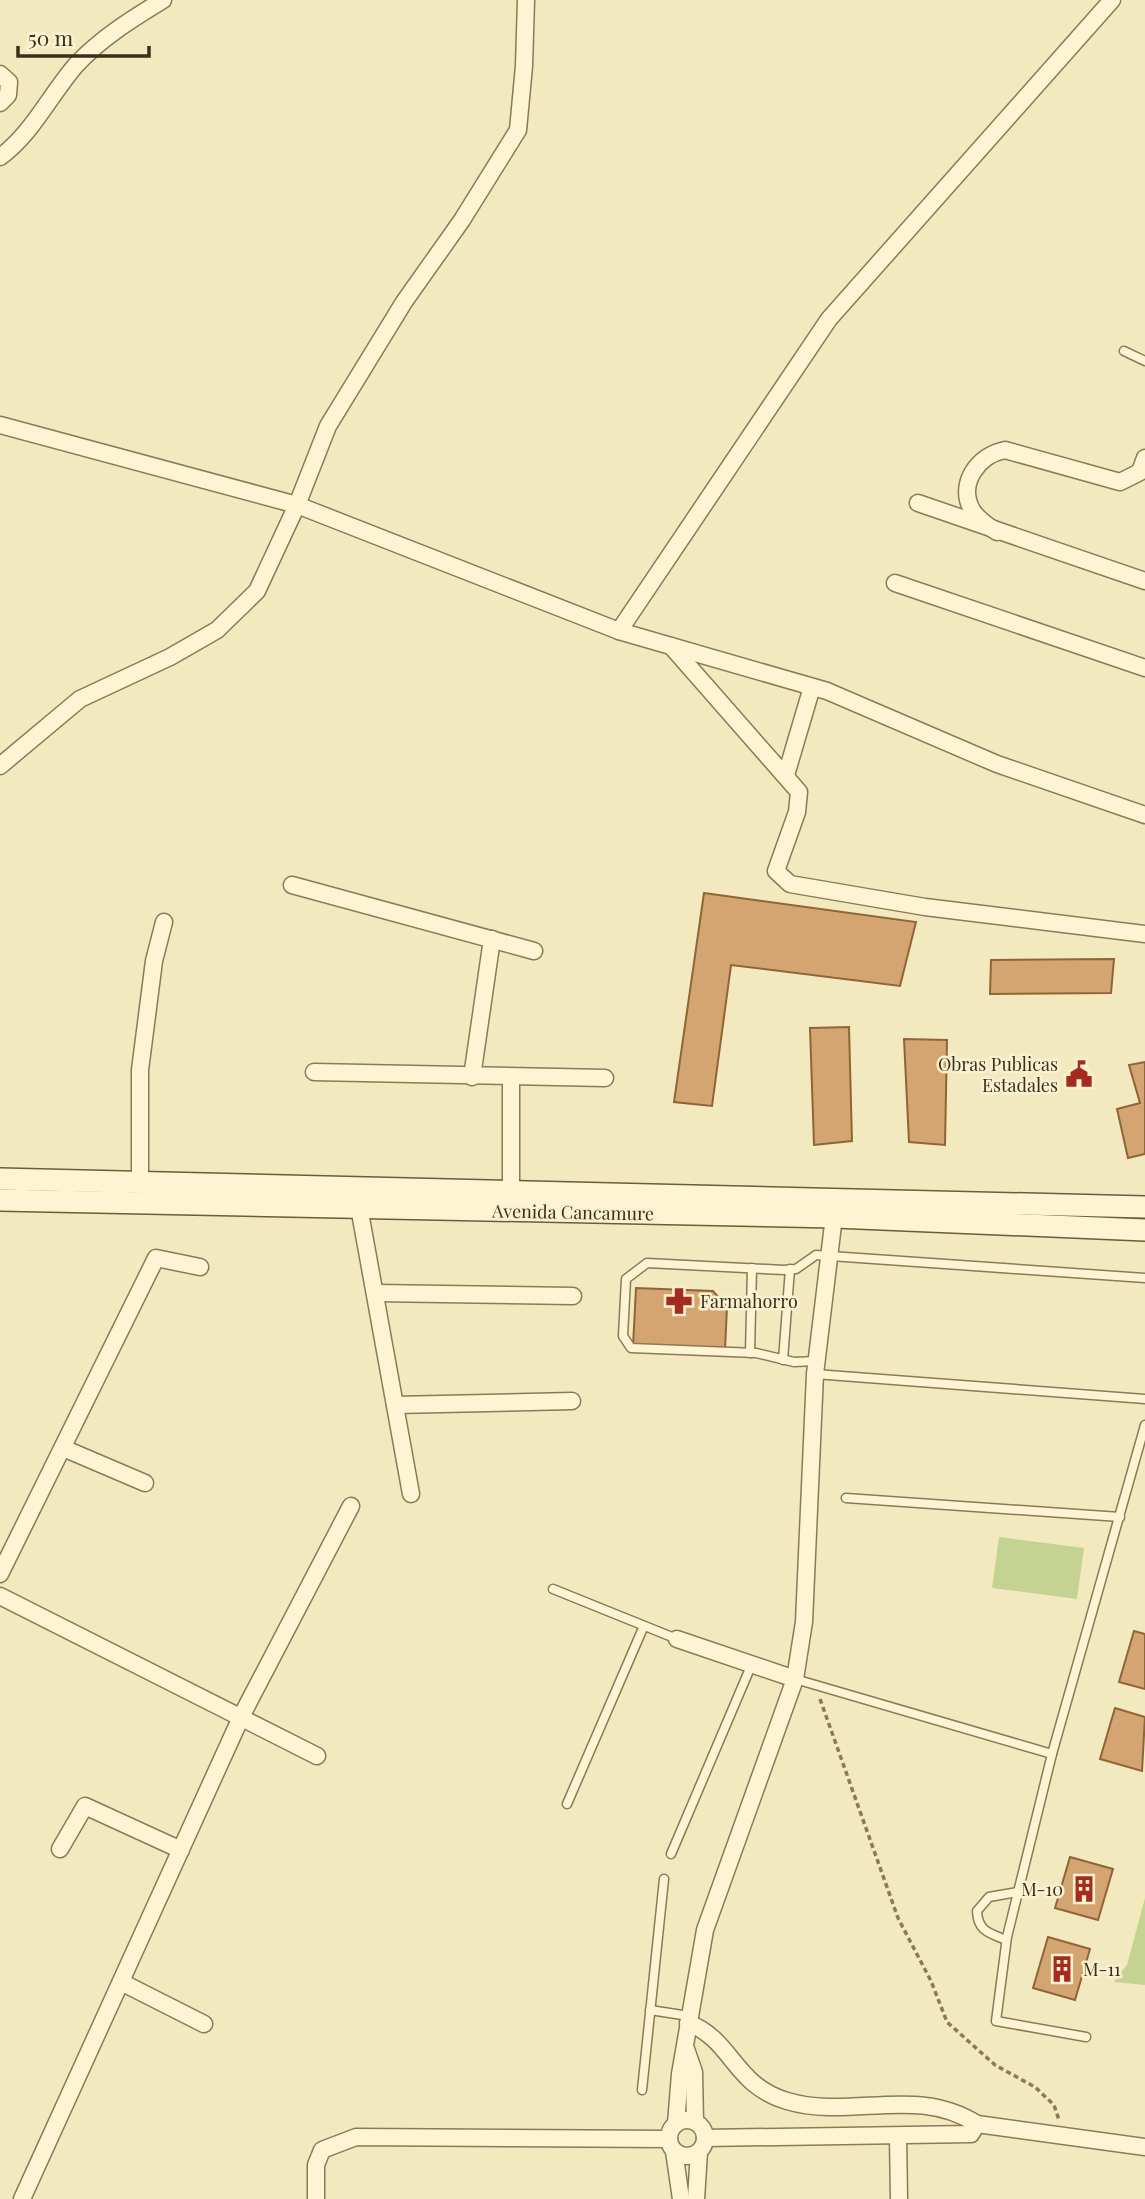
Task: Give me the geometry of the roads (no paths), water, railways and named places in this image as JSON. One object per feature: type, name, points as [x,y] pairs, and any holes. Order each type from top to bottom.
[{"type":"main road","name":"Avenida Cancamure","points":[[0,1179],[511,1191],[835,1208],[1145,1230]]},
{"type":"main road","name":"Avenida Cancamure","points":[[0,1199],[359,1207],[1145,1207]]},
{"type":"street","points":[[0,157],[21,139],[78,63],[114,30],[163,0]]},
{"type":"street","points":[[0,766],[80,699],[170,657],[217,630],[257,591],[297,505],[328,426],[404,302],[462,220],[518,130],[526,0]]},
{"type":"street","points":[[620,631],[829,319],[1112,0]]},
{"type":"street","points":[[0,74],[9,82],[8,95],[0,103]]},
{"type":"street","points":[[0,425],[297,505],[620,631],[812,687],[997,764],[1145,816]]},
{"type":"street","points":[[997,532],[982,522],[972,510],[967,491],[978,463],[996,452],[1005,450],[1119,482],[1143,472]]},
{"type":"street","points":[[918,503],[1145,581]]},
{"type":"street","points":[[895,583],[1145,668]]},
{"type":"street","points":[[671,646],[799,792],[800,799],[776,871],[790,884],[925,907],[1145,934]]},
{"type":"street","points":[[786,775],[812,687]]},
{"type":"street","points":[[292,885],[534,951]]},
{"type":"street","points":[[141,1182],[140,1070],[155,961],[164,922]]},
{"type":"street","points":[[472,1077],[492,939]]},
{"type":"street","points":[[314,1072],[604,1078]]},
{"type":"street","points":[[511,1078],[511,1191]]},
{"type":"street","points":[[359,1207],[411,1494]]},
{"type":"street","points":[[681,2199],[672,2145],[680,2074],[705,1930],[795,1679],[804,1622],[816,1368],[835,1208]]},
{"type":"street","points":[[0,1574],[156,1258],[201,1267]]},
{"type":"street","points":[[375,1293],[573,1296]]},
{"type":"street","points":[[395,1405],[572,1401]]},
{"type":"street","points":[[63,1448],[145,1483]]},
{"type":"street","points":[[22,2199],[242,1715],[351,1506]]},
{"type":"street","points":[[0,1596],[242,1715],[317,1756]]},
{"type":"street","points":[[677,1639],[795,1679]]},
{"type":"street","points":[[60,1849],[85,1806],[181,1850]]},
{"type":"street","points":[[121,1982],[204,2024]]},
{"type":"street","points":[[689,2019],[705,2030],[749,2082],[774,2096],[800,2104],[934,2105],[961,2113],[977,2124],[1145,2147]]},
{"type":"street","points":[[685,2049],[694,2072],[695,2122]]},
{"type":"street","points":[[676,2124],[683,2120],[695,2122],[704,2130],[696,2199]]},
{"type":"street","points":[[316,2199],[316,2165],[322,2150],[356,2137],[672,2145],[687,2156],[702,2145],[971,2134],[977,2124]]},
{"type":"street","points":[[898,2136],[898,2199]]},
{"type":"lane","points":[[1124,351],[1145,361]]},
{"type":"lane","points":[[1145,1279],[816,1255],[790,1269],[647,1263],[639,1266],[626,1279],[622,1322],[623,1336],[631,1348],[768,1354],[816,1368],[1145,1399]]},
{"type":"lane","points":[[750,1353],[752,1268]]},
{"type":"lane","points":[[783,1360],[790,1269]]},
{"type":"lane","points":[[1086,2037],[996,2021],[1006,1940],[1052,1754],[1145,1425]]},
{"type":"lane","points":[[846,1498],[1120,1517]]},
{"type":"lane","points":[[553,1589],[643,1628],[677,1639]]},
{"type":"lane","points":[[567,1804],[643,1628]]},
{"type":"lane","points":[[671,1854],[751,1666]]},
{"type":"lane","points":[[795,1679],[1052,1754]]},
{"type":"lane","points":[[642,2090],[664,1879]]},
{"type":"lane","points":[[1006,1940],[985,1933],[977,1920],[977,1911],[989,1897],[1018,1892]]},
{"type":"lane","points":[[650,2010],[689,2019]]},
{"type":"place","name":"Obras Publicas Estadales","points":[[1079,1074]]},
{"type":"place","name":"Farmahorro","points":[[679,1301]]},
{"type":"place","name":"M-10","points":[[1084,1889]]},
{"type":"place","name":"M-11","points":[[1062,1969]]}]
